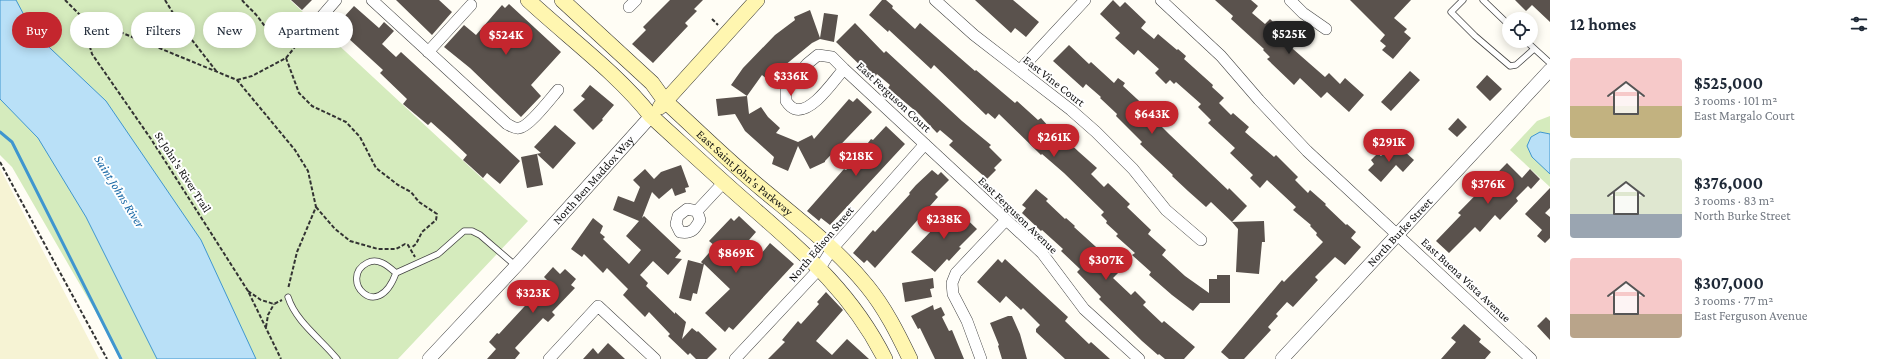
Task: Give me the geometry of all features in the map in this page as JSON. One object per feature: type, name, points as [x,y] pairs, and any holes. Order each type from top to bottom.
[{"type":"main road","name":"East Saint John's Parkway","points":[[528,0],[601,64],[638,99],[651,116],[820,268],[858,312],[875,338],[886,359]]},
{"type":"main road","name":"East Saint John's Parkway","points":[[562,0],[652,84],[665,101],[762,189],[789,210],[858,275],[895,328],[910,359]]},
{"type":"main road","name":"North Ben Maddox Way","points":[[651,116],[757,0]]},
{"type":"street","points":[[326,12],[336,0]]},
{"type":"street","points":[[372,0],[507,124],[519,129],[530,122],[558,90]]},
{"type":"street","name":"East Vine Court","points":[[935,0],[974,35],[1020,70],[1096,132],[1133,169],[1166,210],[1201,240]]},
{"type":"street","points":[[1020,70],[1085,0]]},
{"type":"street","name":"East Buena Vista Avenue","points":[[1162,0],[1221,56],[1259,100],[1307,151],[1530,359]]},
{"type":"street","points":[[1290,0],[1303,13],[1326,29]]},
{"type":"street","points":[[428,52],[471,5]]},
{"type":"street","name":"East Ferguson Court","points":[[844,69],[811,106],[802,110],[794,109],[786,101],[786,90],[807,64],[818,55],[832,57],[925,144]]},
{"type":"street","name":"North Burke Street","points":[[1282,359],[1549,72]]},
{"type":"street","name":"North Ben Maddox Way","points":[[429,359],[516,266],[651,116]]},
{"type":"street","name":"East Ferguson Avenue","points":[[925,144],[1042,253],[1084,308],[1139,359]]},
{"type":"street","name":"North Edison Street","points":[[735,359],[820,268],[832,249],[925,144]]},
{"type":"street","name":"East Saint John's Parkway","points":[[697,211],[724,182]]},
{"type":"street","points":[[982,359],[967,321],[953,294],[952,283],[956,273],[1006,220]]},
{"type":"street","points":[[549,359],[598,306],[654,359]]},
{"type":"lane","points":[[1463,0],[1451,12],[1475,36],[1510,66],[1516,65],[1534,49],[1549,72]]},
{"type":"lane","points":[[1483,0],[1502,18]]},
{"type":"lane","points":[[396,273],[378,261],[369,261],[362,265],[356,277],[361,290],[367,295],[374,297],[380,296],[387,291],[396,273],[418,264],[445,250],[464,231],[472,231],[516,266]]},
{"type":"lane","points":[[288,298],[291,308],[326,345],[336,359]]},
{"type":"path","name":"St John's River Trail","points":[[65,0],[77,12]]},
{"type":"path","points":[[165,0],[181,26],[218,73]]},
{"type":"path","points":[[242,0],[257,16],[264,27]]},
{"type":"path","points":[[123,33],[236,80],[295,150],[308,171],[316,207],[335,229],[350,241],[378,249],[396,249],[405,244],[411,248],[418,264]]},
{"type":"path","name":"St John's River Trail","points":[[90,48],[92,54],[151,139],[248,291],[281,359]]},
{"type":"path","points":[[236,80],[252,76],[286,58],[293,48]]},
{"type":"path","points":[[286,58],[299,93],[312,106],[346,122],[360,137],[376,168],[398,185],[411,192],[419,202],[437,214],[436,220],[422,232],[416,244],[411,248]]},
{"type":"path","points":[[0,162],[107,359]]},
{"type":"path","points":[[266,327],[268,315],[274,304],[288,298],[288,284],[297,252],[316,207]]},
{"type":"path","points":[[248,291],[261,300],[274,304]]},
{"type":"shaded area","points":[[0,169],[1,170],[99,359],[0,359]]},
{"type":"green space","points":[[0,0],[290,0],[303,12],[264,12],[264,48],[342,48],[528,221],[398,359],[123,359],[12,167],[0,155]]},
{"type":"green space","points":[[1550,116],[1550,187],[1510,150],[1537,121]]},
{"type":"water","name":"Saint Johns River","points":[[0,0],[16,0],[22,12],[12,12],[12,48],[50,48],[106,101],[201,240],[256,359],[157,359],[86,217],[38,138],[0,99]]},
{"type":"water","points":[[1540,132],[1550,134],[1550,174],[1532,157],[1527,146],[1531,137]]},
{"type":"building","points":[[291,0],[312,0],[302,10]]},
{"type":"building","points":[[396,0],[439,0],[452,12],[432,35]]},
{"type":"building","points":[[670,0],[703,0],[694,9],[697,11],[685,23],[688,26],[653,63],[632,44],[646,30],[643,27]]},
{"type":"building","points":[[882,0],[886,0],[893,6],[892,8],[915,29],[920,23],[975,71],[976,70],[1015,103],[1017,101],[1038,120],[1041,118],[1049,127],[1045,131],[1057,143],[1063,137],[1097,168],[1091,174],[1104,187],[1108,183],[1130,204],[1127,207],[1151,230],[1148,234],[1166,250],[1162,255],[1185,276],[1209,293],[1209,279],[1217,279],[1217,275],[1230,275],[1230,303],[1200,303],[1193,311],[1149,275],[1151,272],[1132,255],[1135,253],[1116,236],[1118,234],[1106,223],[1107,221],[1101,215],[1104,212],[1064,173],[1042,154],[1041,155],[999,114],[995,119],[988,113],[986,115],[934,65],[931,69],[889,30],[888,32],[869,15]]},
{"type":"building","points":[[975,0],[1013,0],[1039,22],[1026,37],[1015,28],[1011,33]]},
{"type":"building","points":[[1113,0],[1120,7],[1125,2],[1146,22],[1141,28],[1154,39],[1158,34],[1186,56],[1184,59],[1213,85],[1212,87],[1224,98],[1219,103],[1231,115],[1233,113],[1249,127],[1245,132],[1274,157],[1276,155],[1298,177],[1295,180],[1308,193],[1310,190],[1346,225],[1347,224],[1356,232],[1351,238],[1361,247],[1345,265],[1335,257],[1315,277],[1318,280],[1293,307],[1287,302],[1276,314],[1278,316],[1268,327],[1271,330],[1244,359],[1229,359],[1221,352],[1282,280],[1284,282],[1323,242],[1316,235],[1317,233],[1310,226],[1311,225],[1293,210],[1296,207],[1267,180],[1260,188],[1250,178],[1253,175],[1230,153],[1235,148],[1208,123],[1211,120],[1198,107],[1201,104],[1176,82],[1174,84],[1170,80],[1166,84],[1155,73],[1159,69],[1138,50],[1134,55],[1115,38],[1120,33],[1100,14]]},
{"type":"building","points":[[1215,0],[1251,0],[1258,6],[1252,13],[1265,24],[1270,19],[1290,38],[1286,41],[1293,49],[1325,77],[1329,73],[1340,84],[1345,78],[1364,95],[1349,112],[1327,92],[1321,98],[1300,78],[1294,85],[1267,59],[1270,57],[1263,50],[1264,49],[1231,19],[1233,16]]},
{"type":"building","points":[[1350,0],[1411,0],[1394,18],[1407,29],[1404,32],[1411,38],[1393,59],[1382,50],[1386,46],[1380,41],[1385,35]]},
{"type":"building","points":[[1515,0],[1550,0],[1550,22],[1532,5],[1526,11]]},
{"type":"building","points":[[509,4],[561,52],[531,85],[541,96],[521,117],[470,68],[444,47],[464,25],[476,35],[502,5],[505,8]]},
{"type":"building","points":[[354,6],[379,28],[384,22],[394,31],[382,44],[396,57],[401,52],[520,161],[500,184],[487,173],[483,178],[463,160],[467,155],[450,139],[431,122],[428,125],[403,104],[407,99],[380,73],[383,70],[353,43],[353,12],[348,12]]},
{"type":"building","points":[[810,10],[820,38],[824,13],[838,15],[834,42],[820,39],[812,43],[784,66],[782,65],[768,80],[762,75],[747,96],[731,85],[743,68],[775,35],[795,20],[794,17]]},
{"type":"building","points":[[855,23],[884,53],[886,51],[962,121],[991,145],[989,147],[1002,160],[994,168],[996,170],[987,179],[949,145],[953,141],[940,130],[937,133],[919,114],[888,88],[890,85],[877,74],[875,77],[864,66],[863,68],[836,42]]},
{"type":"building","points":[[1069,45],[1089,64],[1091,62],[1114,83],[1118,78],[1125,83],[1123,86],[1150,111],[1148,113],[1228,190],[1229,188],[1247,206],[1232,222],[1211,202],[1206,207],[1188,191],[1140,144],[1142,142],[1116,116],[1117,114],[1100,98],[1101,97],[1086,84],[1083,88],[1053,61]]},
{"type":"building","points":[[1410,71],[1420,80],[1391,111],[1381,102]]},
{"type":"building","points":[[1487,75],[1502,89],[1490,101],[1476,87]]},
{"type":"building","points":[[590,85],[614,105],[602,119],[603,120],[593,130],[573,110],[585,99],[581,96]]},
{"type":"building","points":[[747,96],[749,114],[761,107],[768,117],[780,128],[776,133],[798,142],[812,135],[814,139],[849,99],[853,102],[857,98],[872,112],[825,162],[810,169],[798,146],[788,171],[772,164],[774,157],[745,131],[735,114],[718,116],[716,99]]},
{"type":"building","points":[[1458,118],[1467,127],[1457,137],[1448,129]]},
{"type":"building","points":[[555,125],[576,143],[553,169],[537,154],[543,185],[527,188],[521,157],[541,153],[534,147]]},
{"type":"building","points":[[886,126],[905,144],[830,225],[821,218],[819,221],[807,211],[844,169],[846,170],[862,153],[861,152],[871,139],[873,140]]},
{"type":"building","points":[[1388,148],[1392,152],[1396,149],[1401,153],[1403,150],[1414,160],[1403,172],[1396,165],[1381,182],[1368,170],[1374,164],[1371,160],[1378,153],[1381,156]]},
{"type":"building","points":[[1507,163],[1522,178],[1530,169],[1540,179],[1531,189],[1528,186],[1516,198],[1518,201],[1500,220],[1495,215],[1480,232],[1475,227],[1449,253],[1436,241],[1461,215],[1458,213]]},
{"type":"building","points":[[681,165],[689,187],[685,188],[686,192],[675,196],[672,188],[659,199],[652,192],[642,218],[644,216],[681,251],[675,258],[682,259],[668,275],[653,261],[640,275],[648,283],[646,286],[675,314],[675,312],[686,322],[682,339],[692,328],[697,332],[698,331],[717,349],[707,359],[696,359],[690,353],[688,355],[668,336],[670,334],[649,312],[645,317],[623,295],[628,289],[607,268],[603,273],[584,254],[582,257],[571,249],[593,218],[603,226],[600,233],[605,237],[603,239],[629,264],[641,250],[626,236],[639,221],[613,210],[618,196],[634,202],[640,187],[633,180],[645,169],[654,179],[661,172]]},
{"type":"building","points":[[932,170],[938,175],[941,172],[949,180],[935,194],[938,197],[875,268],[867,260],[864,263],[853,253],[873,230],[875,232],[910,194],[909,193],[916,185]]},
{"type":"building","points":[[1550,188],[1550,208],[1545,213],[1550,217],[1550,238],[1545,243],[1537,236],[1542,230],[1525,214]]},
{"type":"building","points":[[1036,189],[1048,199],[1046,201],[1106,256],[1104,257],[1119,272],[1113,278],[1131,295],[1135,291],[1146,302],[1143,305],[1162,323],[1164,321],[1195,347],[1184,359],[1165,359],[1142,341],[1099,299],[1101,297],[1077,272],[1080,269],[1061,251],[1063,249],[1022,213],[1026,208],[1022,205]]},
{"type":"building","points":[[954,207],[977,229],[959,247],[961,248],[949,261],[947,259],[935,272],[911,252]]},
{"type":"building","points":[[739,216],[756,232],[743,247],[757,259],[770,243],[794,264],[733,330],[729,327],[725,332],[705,313],[730,289],[704,264],[697,294],[693,293],[691,301],[679,298],[688,260],[703,264],[701,262],[715,246],[709,241],[731,218],[734,221]]},
{"type":"building","points":[[1264,221],[1265,242],[1262,242],[1259,274],[1236,272],[1238,229],[1232,222]]},
{"type":"building","points":[[998,259],[1002,263],[1005,259],[1068,317],[1065,321],[1089,344],[1091,342],[1110,359],[1065,359],[1036,332],[1036,329],[1040,325],[1023,308],[1021,310],[1006,296],[1000,303],[977,282]]},
{"type":"building","points":[[553,267],[560,274],[565,269],[576,279],[571,285],[575,288],[552,312],[555,315],[548,322],[543,318],[515,348],[520,353],[515,359],[487,359],[496,349],[489,342],[497,333],[499,334],[548,281],[544,277]]},
{"type":"building","points":[[933,278],[934,288],[930,289],[932,297],[905,302],[902,283]]},
{"type":"building","points":[[826,292],[843,310],[816,341],[832,355],[847,339],[869,359],[768,359],[785,342],[782,340],[798,321],[801,324],[819,304],[817,302]]},
{"type":"building","points":[[933,305],[934,310],[941,307],[945,315],[942,317],[949,331],[952,330],[964,359],[935,359],[920,328],[918,329],[911,316]]},
{"type":"building","points":[[1008,316],[1012,316],[1020,334],[1027,359],[1002,359],[999,345],[990,323]]},
{"type":"building","points":[[1546,317],[1550,321],[1550,340],[1537,326]]},
{"type":"building","points":[[1464,324],[1481,339],[1479,342],[1491,352],[1485,359],[1441,359],[1456,342],[1451,338]]},
{"type":"building","points":[[608,343],[625,359],[583,359],[593,348],[598,354]]},
{"type":"waterway","points":[[0,132],[12,142],[121,359]]}]
